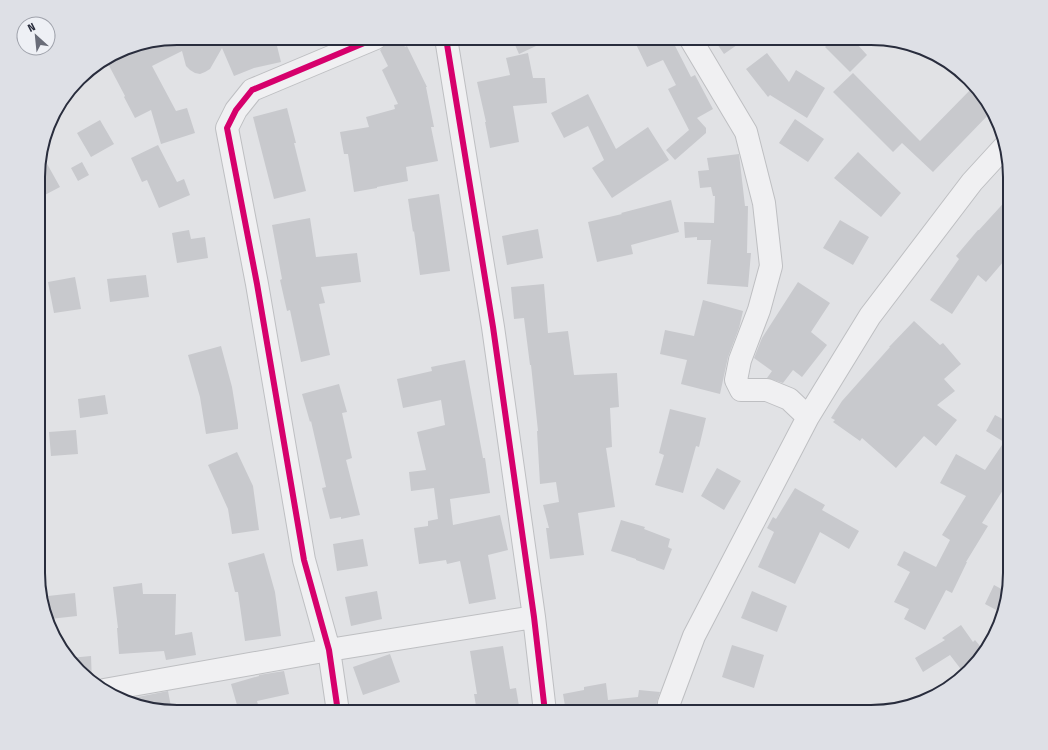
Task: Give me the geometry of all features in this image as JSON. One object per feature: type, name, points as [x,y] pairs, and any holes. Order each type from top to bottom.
[{"type":"street","points":[[337,705],[329,650],[304,560],[257,284],[227,128],[236,110],[252,90],[359,45]]},
{"type":"street","points":[[447,45],[493,327],[534,617],[544,705]]},
{"type":"street","points":[[694,45],[746,132],[764,203],[771,266],[759,310],[740,360],[736,380],[741,390],[767,390],[789,399],[808,417]]},
{"type":"street","points":[[669,705],[694,636],[808,417],[870,316],[972,182],[1000,152]]},
{"type":"street","points":[[114,688],[329,650],[534,617]]},
{"type":"building","points":[[177,45],[277,45],[281,62],[254,68],[234,76],[222,48],[210,69],[200,74],[195,73],[186,66],[182,51],[152,66],[176,111],[187,108],[195,133],[161,144],[151,110],[135,118],[124,97],[125,96],[108,64],[143,49]]},
{"type":"building","points":[[386,45],[407,46],[427,87],[434,127],[431,127],[438,161],[406,167],[408,181],[354,192],[348,154],[344,154],[340,132],[369,127],[366,117],[395,109],[394,105],[398,104],[382,70],[388,66],[380,50]]},
{"type":"building","points":[[515,45],[538,45],[519,54]]},
{"type":"building","points":[[636,45],[675,45],[691,77],[695,75],[713,109],[697,118],[706,128],[706,133],[675,160],[666,150],[689,130],[668,89],[676,85],[663,60],[647,67]]},
{"type":"building","points":[[718,45],[737,45],[724,54]]},
{"type":"building","points":[[827,45],[858,45],[867,55],[850,72],[825,47]]},
{"type":"building","points":[[528,53],[533,78],[545,78],[547,103],[513,106],[519,142],[490,148],[477,82],[510,75],[506,58]]},
{"type":"building","points":[[767,53],[789,82],[796,70],[825,88],[807,118],[770,95],[768,97],[746,69]]},
{"type":"building","points":[[853,73],[920,141],[970,90],[981,104],[987,116],[933,172],[902,143],[893,152],[833,92]]},
{"type":"building","points":[[588,94],[616,149],[648,127],[669,160],[612,198],[592,168],[604,160],[588,126],[564,138],[551,113]]},
{"type":"building","points":[[287,108],[306,191],[274,199],[253,117]]},
{"type":"building","points":[[795,119],[824,139],[808,162],[779,143]]},
{"type":"building","points":[[100,120],[114,144],[91,157],[77,133]]},
{"type":"building","points":[[158,145],[177,182],[184,179],[190,195],[159,208],[147,180],[142,182],[131,158]]},
{"type":"building","points":[[858,152],[901,193],[881,217],[834,178]]},
{"type":"building","points":[[739,154],[745,206],[748,206],[747,253],[751,253],[748,287],[707,284],[711,240],[697,240],[697,237],[685,238],[684,222],[714,223],[715,196],[713,196],[711,187],[700,188],[698,171],[709,170],[707,158]]},
{"type":"building","points":[[46,162],[60,187],[45,195]]},
{"type":"building","points":[[82,162],[89,175],[78,181],[71,168]]},
{"type":"building","points":[[439,194],[450,271],[420,275],[408,199]]},
{"type":"building","points":[[671,200],[679,232],[631,245],[633,254],[597,262],[588,222]]},
{"type":"building","points":[[1003,204],[1003,262],[986,282],[978,275],[952,314],[930,300],[959,259],[956,256]]},
{"type":"building","points":[[310,218],[316,257],[357,253],[361,282],[321,287],[325,303],[319,304],[330,355],[301,362],[290,310],[287,311],[280,280],[282,279],[272,225]]},
{"type":"building","points":[[840,220],[869,237],[853,265],[823,248]]},
{"type":"building","points":[[538,229],[543,258],[507,265],[502,236]]},
{"type":"building","points":[[189,230],[191,239],[205,237],[208,258],[177,263],[172,233]]},
{"type":"building","points":[[146,275],[149,297],[110,302],[107,279]]},
{"type":"building","points":[[75,277],[81,309],[54,313],[48,282]]},
{"type":"building","points":[[798,282],[830,303],[811,332],[827,345],[802,377],[793,370],[783,383],[767,378],[772,371],[754,358],[762,338]]},
{"type":"building","points":[[544,284],[548,333],[568,331],[574,375],[617,373],[619,407],[610,408],[612,447],[606,448],[615,507],[578,513],[584,555],[550,559],[546,528],[549,528],[543,505],[559,502],[556,482],[540,484],[538,431],[531,365],[524,318],[514,319],[511,287]]},
{"type":"building","points":[[703,300],[743,311],[739,328],[728,357],[720,394],[681,384],[687,360],[660,354],[665,330],[694,336]]},
{"type":"building","points":[[914,321],[940,345],[943,343],[961,364],[944,379],[955,391],[937,405],[957,420],[936,446],[924,436],[896,468],[862,438],[860,441],[833,422],[835,420],[831,418],[842,401]]},
{"type":"building","points":[[221,346],[232,387],[238,429],[206,434],[200,397],[188,355]]},
{"type":"building","points":[[465,360],[483,458],[485,458],[490,493],[450,499],[453,525],[500,515],[508,550],[488,555],[496,599],[469,604],[460,561],[447,564],[446,560],[419,564],[414,528],[428,526],[428,521],[438,519],[434,488],[411,491],[409,472],[426,470],[417,432],[445,425],[441,400],[403,408],[397,379],[432,371],[431,367]]},
{"type":"building","points":[[339,384],[347,412],[342,413],[352,458],[346,460],[360,515],[341,519],[341,517],[330,519],[322,488],[326,487],[311,421],[310,422],[302,394]]},
{"type":"building","points":[[105,395],[108,414],[80,418],[78,399]]},
{"type":"building","points":[[670,409],[706,418],[699,447],[696,446],[683,493],[655,485],[664,455],[659,453]]},
{"type":"building","points":[[995,415],[1003,419],[1003,441],[986,431]]},
{"type":"building","points":[[76,430],[78,454],[51,456],[49,432]]},
{"type":"building","points":[[1003,443],[1003,490],[982,523],[988,526],[966,562],[952,593],[946,590],[925,630],[904,619],[909,609],[894,602],[910,572],[897,565],[904,551],[936,567],[950,540],[942,535],[966,496],[940,483],[956,454],[985,470]]},
{"type":"building","points":[[237,452],[253,486],[259,530],[232,534],[228,509],[208,465]]},
{"type":"building","points":[[717,468],[741,481],[724,510],[701,496]]},
{"type":"building","points":[[795,488],[825,505],[822,510],[859,531],[849,549],[820,532],[795,584],[758,567],[774,532],[767,528],[773,517],[776,519]]},
{"type":"building","points":[[621,520],[645,527],[644,529],[670,539],[668,547],[672,549],[664,570],[611,551]]},
{"type":"building","points":[[363,539],[368,566],[337,571],[333,544]]},
{"type":"building","points":[[264,553],[275,592],[281,636],[245,641],[238,592],[235,592],[228,563]]},
{"type":"building","points":[[142,583],[143,594],[176,594],[175,635],[192,632],[196,655],[166,660],[164,651],[119,654],[118,628],[113,587]]},
{"type":"building","points":[[994,585],[1002,589],[998,611],[985,604]]},
{"type":"building","points":[[377,591],[382,619],[351,626],[345,597]]},
{"type":"building","points":[[752,591],[787,606],[777,632],[741,618]]},
{"type":"building","points":[[75,593],[77,616],[53,619],[49,607],[48,596]]},
{"type":"building","points":[[961,625],[973,642],[975,640],[980,646],[961,669],[950,655],[923,672],[915,658],[945,640],[942,638]]},
{"type":"building","points":[[732,645],[764,655],[754,688],[722,677]]},
{"type":"building","points":[[503,646],[510,689],[516,688],[519,705],[476,705],[474,694],[477,694],[470,651]]},
{"type":"building","points":[[390,654],[400,682],[363,695],[353,667]]},
{"type":"building","points":[[91,656],[92,673],[78,660],[76,657]]},
{"type":"building","points":[[284,671],[289,694],[257,701],[258,705],[237,705],[231,684],[259,675]]},
{"type":"building","points":[[606,683],[608,700],[638,697],[639,690],[660,692],[657,705],[565,705],[563,694],[584,690],[584,687]]},
{"type":"building","points":[[168,691],[171,705],[151,702],[134,698]]},
{"type":"cycle path","points":[[337,705],[329,650],[304,560],[257,284],[227,128],[236,110],[252,90],[359,45]]},
{"type":"cycle path","points":[[447,45],[493,327],[534,617],[544,705]]}]
